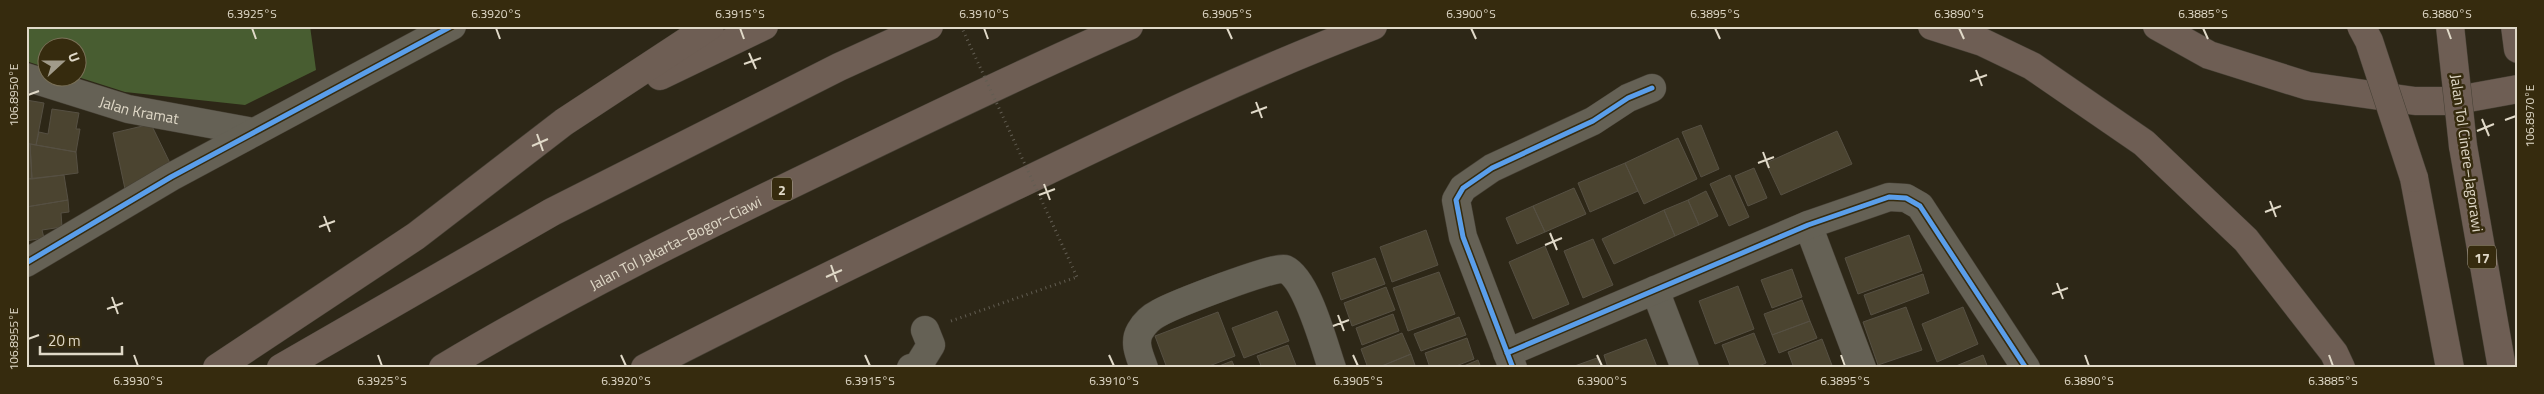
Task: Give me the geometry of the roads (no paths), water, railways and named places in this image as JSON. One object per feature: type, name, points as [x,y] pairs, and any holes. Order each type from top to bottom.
[{"type":"highway","points":[[217,368],[416,236],[564,122],[710,26]]},
{"type":"highway","points":[[564,122],[764,26]]},
{"type":"highway","points":[[281,368],[552,212],[839,67],[929,26]]},
{"type":"highway","name":"Jalan Tol Jakarta–Bogor–Ciawi","points":[[443,368],[492,338],[728,215],[1038,66],[1129,26]]},
{"type":"highway","points":[[645,368],[786,295],[1157,118],[1308,50],[1373,26]]},
{"type":"highway","points":[[1932,26],[1982,42],[2032,66],[2144,143],[2246,240],[2334,353],[2341,368]]},
{"type":"highway","points":[[2157,26],[2209,55],[2308,86],[2415,101],[2452,101],[2518,89]]},
{"type":"highway","points":[[2361,26],[2369,40],[2414,178],[2450,368]]},
{"type":"highway","name":"Jalan Tol Cinere–Jagorawi","points":[[2450,26],[2463,146],[2502,368]]},
{"type":"highway","points":[[2515,26],[2518,49]]},
{"type":"street","points":[[26,262],[171,177],[452,26]]},
{"type":"street","name":"Jalan Kramat","points":[[26,77],[128,109],[254,132]]},
{"type":"street","points":[[1652,88],[1628,98],[1594,121],[1492,168],[1463,188],[1456,200],[1463,237],[1510,360],[1654,290],[1808,225],[1889,197],[1906,198],[1920,206],[2026,368]]},
{"type":"street","points":[[1808,225],[1862,368]]},
{"type":"street","points":[[1144,368],[1136,347],[1138,333],[1153,317],[1272,269],[1284,269],[1295,277],[1304,291],[1332,368]]},
{"type":"street","points":[[1654,290],[1685,368]]},
{"type":"street","points":[[910,368],[918,366],[932,346],[925,330]]}]
